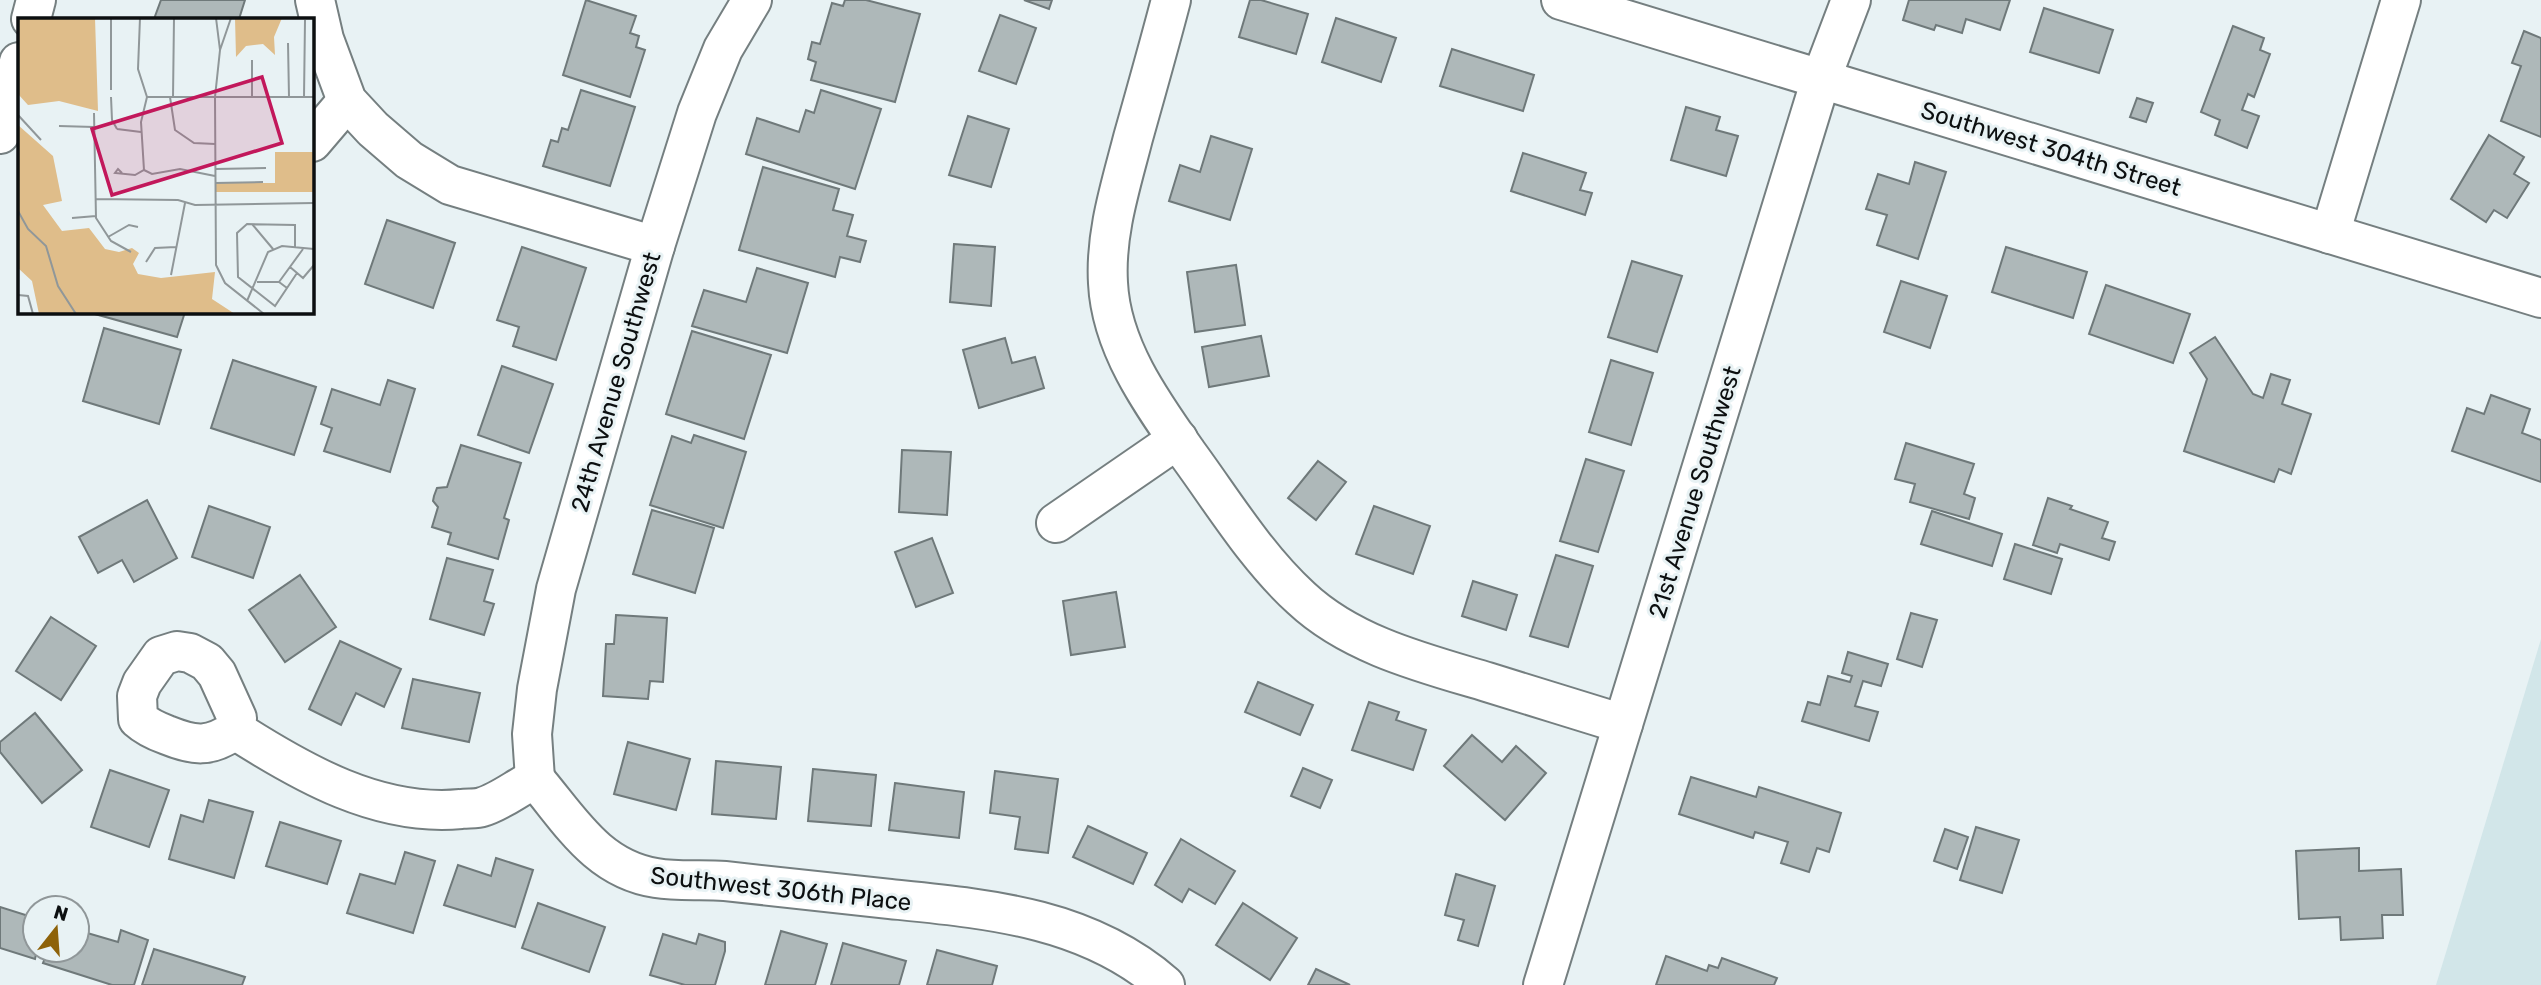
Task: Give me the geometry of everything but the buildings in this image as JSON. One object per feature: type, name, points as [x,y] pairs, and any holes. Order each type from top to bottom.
[{"type":"street","points":[[31,18],[36,0]]},
{"type":"street","points":[[315,0],[324,39],[347,101],[373,129],[409,160],[450,185],[655,247]]},
{"type":"street","name":"24th Avenue Southwest","points":[[535,779],[532,734],[537,689],[556,589],[655,247],[710,79],[723,49],[752,0]]},
{"type":"street","points":[[1171,0],[1118,193],[1112,225],[1108,281],[1111,309],[1130,365],[1178,439],[1275,571],[1302,599],[1335,624],[1371,643],[1427,664],[1623,724]]},
{"type":"street","name":"Southwest 304th Street","points":[[1561,0],[2541,298]]},
{"type":"street","name":"21st Avenue Southwest","points":[[1544,985],[1821,79],[1851,0]]},
{"type":"street","points":[[2330,234],[2401,0]]},
{"type":"street","points":[[0,134],[18,66]]},
{"type":"street","points":[[313,141],[347,101]]},
{"type":"street","points":[[1056,523],[1178,439]]},
{"type":"street","points":[[235,730],[320,779],[400,806],[441,811],[483,807],[535,779]]},
{"type":"street","name":"Southwest 306th Place","points":[[535,779],[595,850],[618,866],[637,874],[678,880],[701,878],[969,907],[1041,921],[1111,946],[1144,967],[1165,985]]},
{"type":"shaded area","points":[[2541,639],[2541,985],[2436,985],[2473,864]]}]
